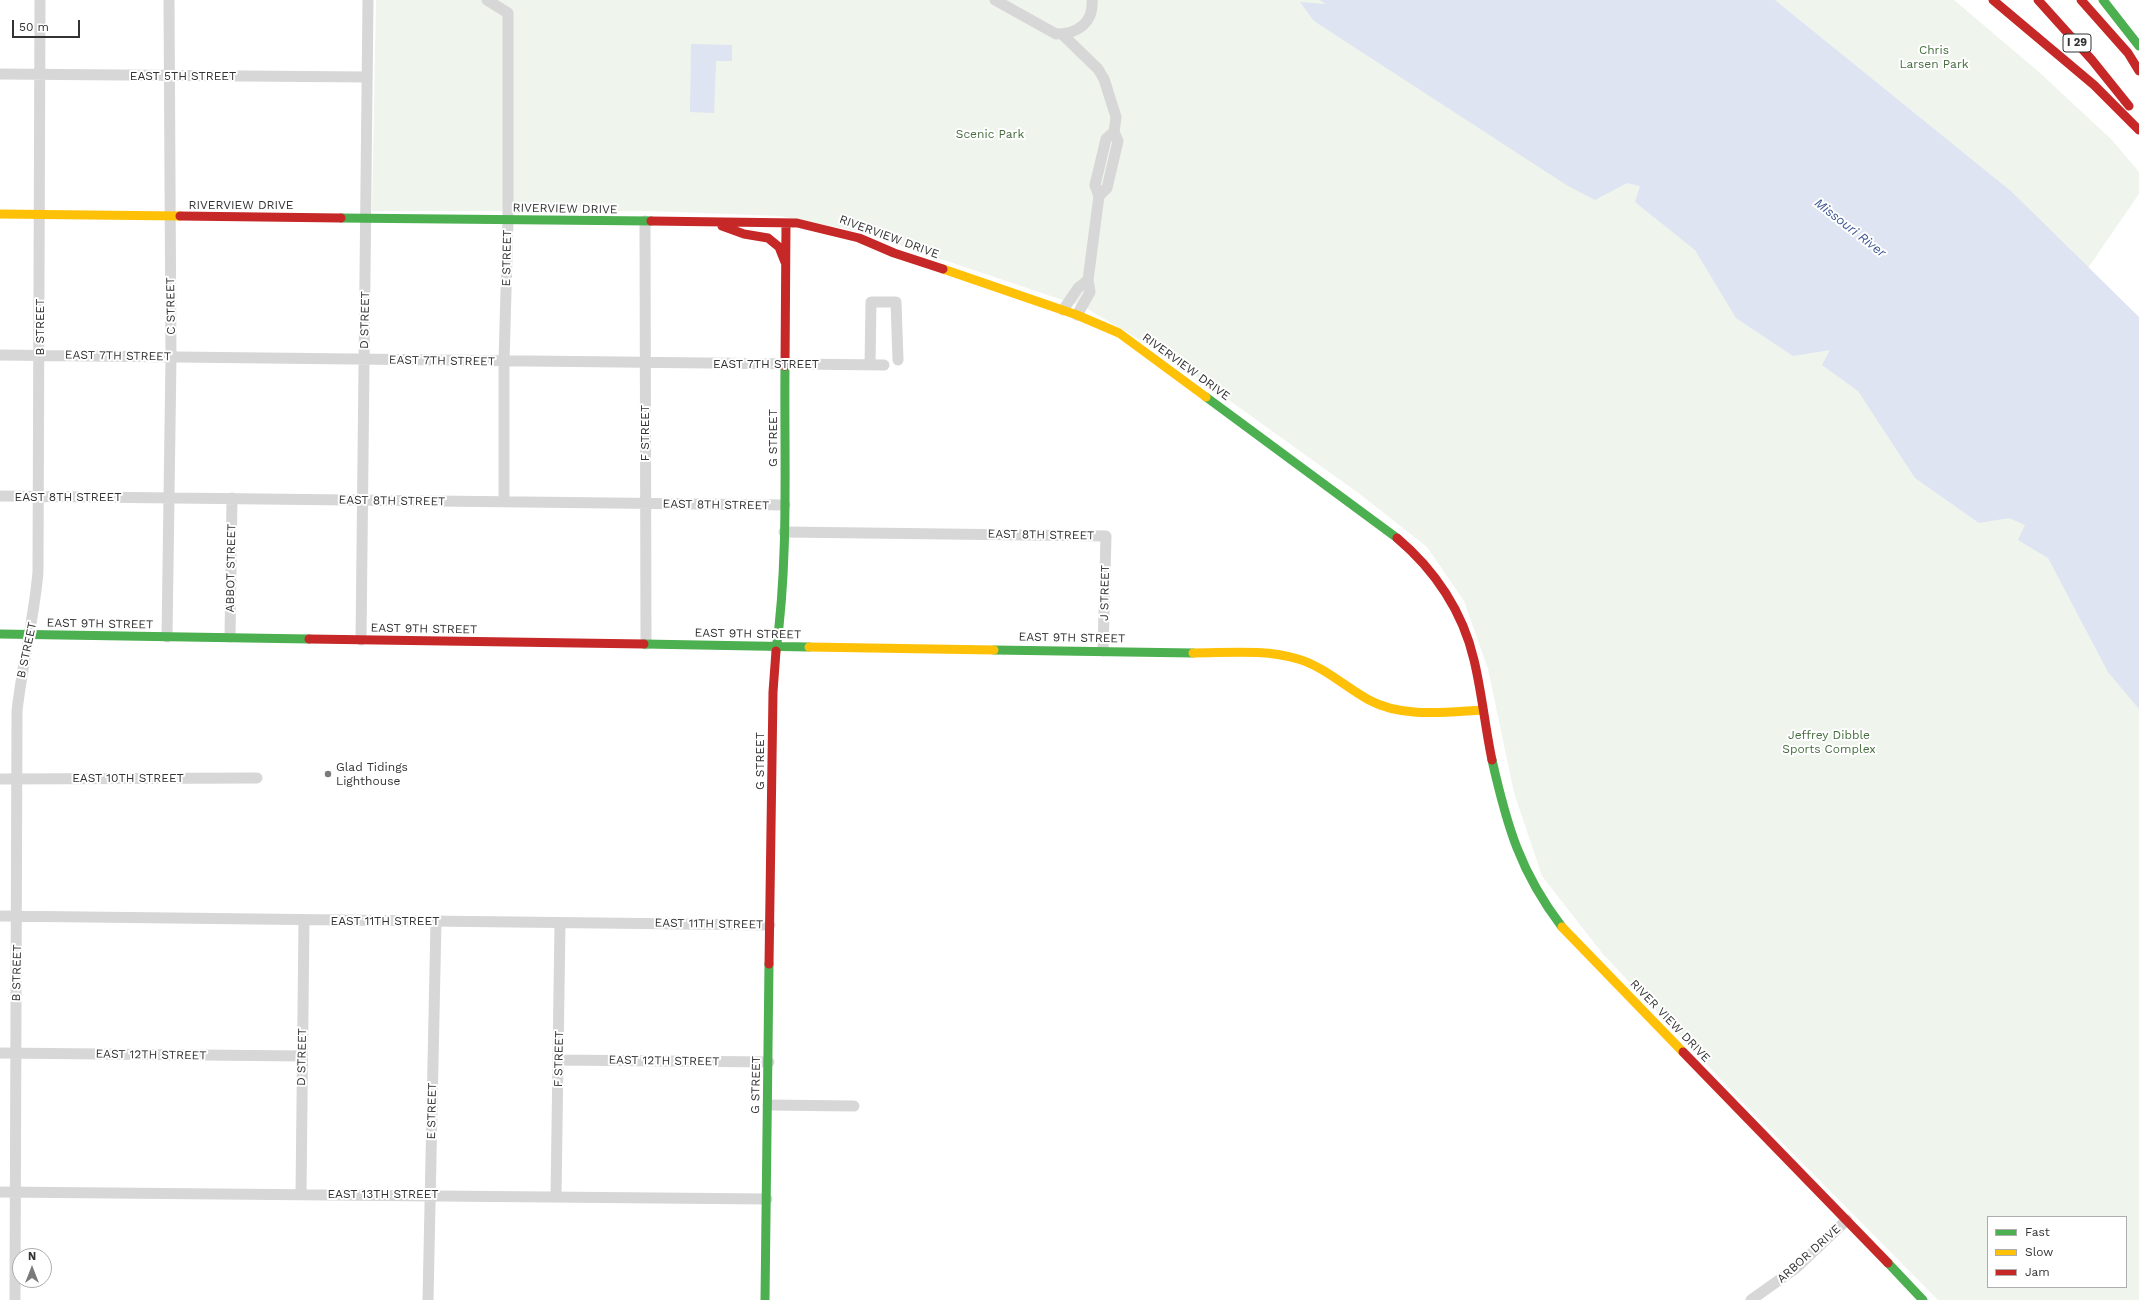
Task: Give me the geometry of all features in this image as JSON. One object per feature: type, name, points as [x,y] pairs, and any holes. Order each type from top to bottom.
[{"type":"main road","points":[[1993,0],[2110,101],[2139,130]]},
{"type":"main road","name":"I 29","points":[[2038,0],[2116,87],[2139,119]]},
{"type":"main road","name":"I 29","points":[[2081,0],[2128,53],[2139,71]]},
{"type":"main road","points":[[2103,0],[2136,42]]},
{"type":"main road","name":"RIVERVIEW DRIVE","points":[[0,214],[786,223],[836,230],[873,242],[894,253],[1064,310],[1119,333],[1157,359],[1385,528],[1418,556],[1431,571],[1453,607],[1475,660],[1482,710]]},
{"type":"main road","points":[[711,222],[744,234],[768,238],[778,247],[786,265]]},
{"type":"main road","name":"G STREET","points":[[765,1300],[773,692],[785,505],[786,223]]},
{"type":"main road","name":"EAST 9TH STREET","points":[[0,634],[1103,650],[1279,654],[1316,666],[1367,699],[1395,709],[1429,712],[1482,710]]},
{"type":"main road","name":"RIVER VIEW DRIVE","points":[[1482,710],[1500,797],[1524,865],[1543,901],[1565,930],[1923,1300]]},
{"type":"street","name":"B STREET","points":[[15,1300],[18,917],[16,779],[17,712],[20,678],[35,608],[38,572],[40,355],[40,0]]},
{"type":"street","name":"C STREET","points":[[167,637],[171,357],[169,0]]},
{"type":"street","name":"D STREET","points":[[361,640],[368,0]]},
{"type":"street","name":"E STREET","points":[[487,0],[508,13],[508,220],[504,362],[504,502]]},
{"type":"street","points":[[995,0],[1056,34],[1076,30],[1089,19],[1092,12],[1092,0]]},
{"type":"street","points":[[1062,34],[1098,69],[1104,79],[1116,117],[1114,132],[1118,141],[1107,188],[1099,196],[1088,280],[1090,292],[1077,315]]},
{"type":"street","name":"EAST 5TH STREET","points":[[0,74],[366,77]]},
{"type":"street","name":"F STREET","points":[[645,221],[646,644]]},
{"type":"street","points":[[1064,310],[1078,288],[1088,280]]},
{"type":"street","points":[[870,365],[871,302],[896,302],[898,360]]},
{"type":"street","name":"EAST 7TH STREET","points":[[0,355],[645,364],[884,365]]},
{"type":"street","name":"EAST 8TH STREET","points":[[0,496],[785,505]]},
{"type":"street","name":"ABBOT STREET","points":[[230,637],[232,498]]},
{"type":"street","name":"EAST 8TH STREET","points":[[784,532],[1106,536]]},
{"type":"street","name":"J STREET","points":[[1103,650],[1106,536]]},
{"type":"street","name":"EAST 10TH STREET","points":[[0,779],[257,778]]},
{"type":"street","name":"EAST 11TH STREET","points":[[0,916],[770,925]]},
{"type":"street","name":"D STREET","points":[[301,1194],[304,920]]},
{"type":"street","name":"E STREET","points":[[428,1300],[436,921]]},
{"type":"street","name":"F STREET","points":[[556,1196],[560,923]]},
{"type":"street","name":"EAST 12TH STREET","points":[[0,1053],[302,1056]]},
{"type":"street","name":"EAST 12TH STREET","points":[[559,1060],[769,1062]]},
{"type":"street","points":[[768,1105],[854,1106]]},
{"type":"street","name":"EAST 13TH STREET","points":[[0,1192],[767,1199]]},
{"type":"street","name":"ARBOR DRIVE","points":[[1751,1300],[1796,1268],[1846,1220]]},
{"type":"green space","name":"Jeffrey Dibble Sports Complex","points":[[376,0],[1378,0],[1694,209],[2139,629],[2139,1300],[1938,1300],[1739,1099],[1602,953],[1542,876],[1514,793],[1488,669],[1464,601],[1427,547],[1361,495],[1173,360],[1086,308],[861,232],[780,216],[649,211],[372,211]]},
{"type":"green space","name":"Chris Larsen Park","points":[[1775,0],[1954,0],[2039,72],[2112,140],[2139,172],[2139,194],[2088,268],[2011,191]]},
{"type":"water","name":"Missouri River","points":[[1320,0],[1775,0],[2011,191],[2139,317],[2139,709],[2108,672],[2048,558],[2018,540],[2025,525],[2009,518],[1979,523],[1915,478],[1858,391],[1822,365],[1830,350],[1793,356],[1736,318],[1695,250],[1635,202],[1640,186],[1627,183],[1595,200],[1568,186],[1314,21],[1300,2],[1326,4]]},
{"type":"water","points":[[691,44],[732,45],[732,61],[716,61],[714,113],[690,112]]},
{"type":"traffic: fast","points":[[2103,0],[2139,46]]},
{"type":"traffic: fast","points":[[341,218],[651,221]]},
{"type":"traffic: fast","points":[[776,651],[783,580],[785,509],[785,366]]},
{"type":"traffic: fast","points":[[1206,397],[1397,538]]},
{"type":"traffic: fast","points":[[0,634],[309,639]]},
{"type":"traffic: fast","points":[[644,644],[809,647]]},
{"type":"traffic: fast","points":[[994,650],[1193,653]]},
{"type":"traffic: fast","points":[[1492,760],[1503,806],[1517,848],[1535,887],[1562,927]]},
{"type":"traffic: fast","points":[[765,1300],[769,964]]},
{"type":"traffic: fast","points":[[1888,1263],[1923,1300]]},
{"type":"traffic: slow","points":[[0,214],[180,216]]},
{"type":"traffic: slow","points":[[943,269],[1077,315],[1119,333],[1206,397]]},
{"type":"traffic: slow","points":[[809,647],[994,650]]},
{"type":"traffic: slow","points":[[1193,653],[1259,653],[1298,659],[1326,672],[1369,700],[1382,706],[1410,712],[1482,710]]},
{"type":"traffic: slow","points":[[1562,927],[1683,1052]]},
{"type":"traffic: jam","points":[[1993,0],[2094,85],[2139,130]]},
{"type":"traffic: jam","points":[[2038,0],[2092,60],[2129,106]]},
{"type":"traffic: jam","points":[[2081,0],[2128,53],[2139,71]]},
{"type":"traffic: jam","points":[[180,216],[341,218]]},
{"type":"traffic: jam","points":[[651,221],[797,223],[859,238],[894,253],[943,269]]},
{"type":"traffic: jam","points":[[785,366],[786,223]]},
{"type":"traffic: jam","points":[[722,226],[744,234],[768,238],[779,247],[785,262]]},
{"type":"traffic: jam","points":[[1397,538],[1411,550],[1435,578],[1446,593],[1463,625],[1477,672],[1492,760]]},
{"type":"traffic: jam","points":[[309,639],[644,644]]},
{"type":"traffic: jam","points":[[769,964],[773,692],[776,651]]},
{"type":"traffic: jam","points":[[1683,1052],[1888,1263]]},
{"type":"place","name":"Glad Tidings Lighthouse","points":[[328,774]]},
{"type":"park label","name":"Scenic Park","points":[[990,134]]}]
